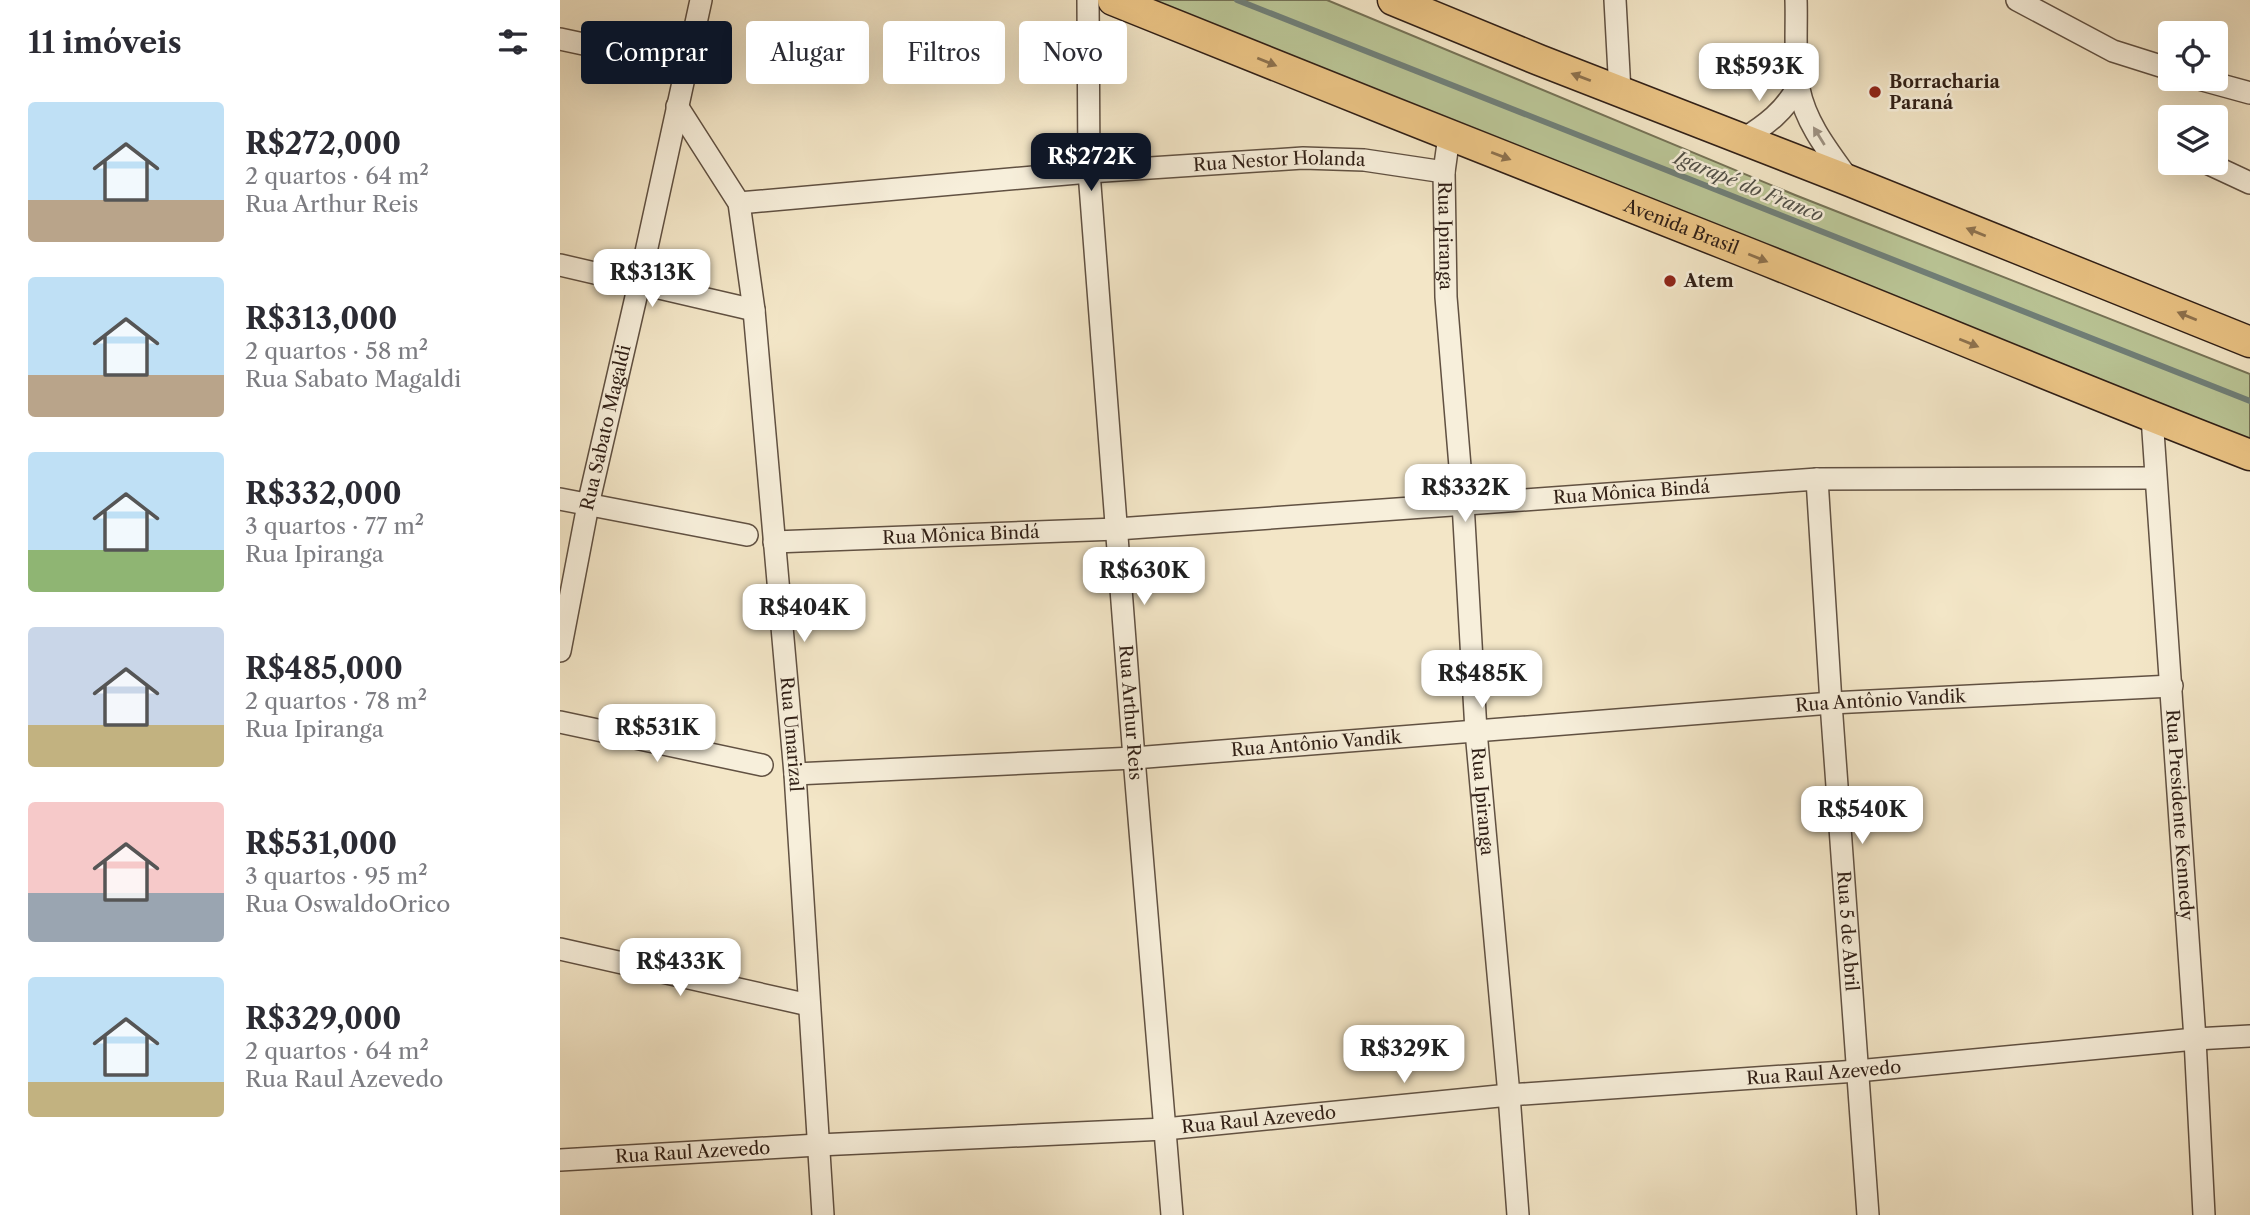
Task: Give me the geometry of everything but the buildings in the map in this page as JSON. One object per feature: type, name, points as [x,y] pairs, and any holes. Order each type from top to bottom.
[{"type":"highway","name":"Avenida Brasil","points":[[1113,0],[2250,455]]},
{"type":"highway","points":[[1393,0],[1442,10],[1620,92],[1850,181],[2250,342]]},
{"type":"street","name":"Rua Sabato Magaldi","points":[[696,21],[701,0]]},
{"type":"street","name":"Rua Arthur Reis","points":[[1088,0],[1089,172],[1172,1215]]},
{"type":"street","points":[[1615,0],[1620,92]]},
{"type":"street","points":[[1796,0],[1798,86],[1815,131],[1850,181]]},
{"type":"street","points":[[2017,0],[2113,51],[2158,65]]},
{"type":"street","points":[[560,39],[581,44]]},
{"type":"street","name":"Rua Sabato Magaldi","points":[[560,651],[588,505],[682,84]]},
{"type":"street","points":[[1742,140],[1777,116],[1790,102],[1798,86]]},
{"type":"street","points":[[2228,87],[2250,93]]},
{"type":"street","name":"Rua Umarizal","points":[[677,106],[739,203],[754,310],[795,774],[823,1215]]},
{"type":"street","name":"Rua Ipiranga","points":[[1449,136],[1444,172],[1446,297],[1463,503],[1476,731],[1518,1215]]},
{"type":"street","name":"Rua Nestor Holanda","points":[[739,203],[1089,172],[1303,158],[1364,160],[1444,172]]},
{"type":"street","points":[[2228,173],[2250,183]]},
{"type":"street","points":[[560,265],[754,310]]},
{"type":"street","name":"Rua Presidente Kennedy","points":[[2152,417],[2172,686],[2204,1215]]},
{"type":"street","name":"Rua Mônica Bindá","points":[[774,542],[1117,528],[1817,479],[2155,478]]},
{"type":"street","name":"Rua 5 de Abril","points":[[1817,479],[1868,1215]]},
{"type":"street","points":[[560,499],[747,535]]},
{"type":"street","name":"Rua Antônio Vandik","points":[[795,774],[1134,758],[1831,703],[2172,686]]},
{"type":"street","points":[[560,722],[762,765]]},
{"type":"street","points":[[560,949],[809,1005]]},
{"type":"street","name":"Rua Raul Azevedo","points":[[560,1160],[1165,1129],[1509,1095],[1857,1070],[2250,1036]]},
{"type":"green space","points":[[1142,0],[1327,0],[1795,195],[2250,374],[2250,446]]},
{"type":"waterway","name":"Igarapé do Franco","points":[[1237,0],[2250,401]]},
{"type":"place","name":"Borracharia Paraná","points":[[1875,92]]},
{"type":"place","name":"Atem","points":[[1670,281]]}]
